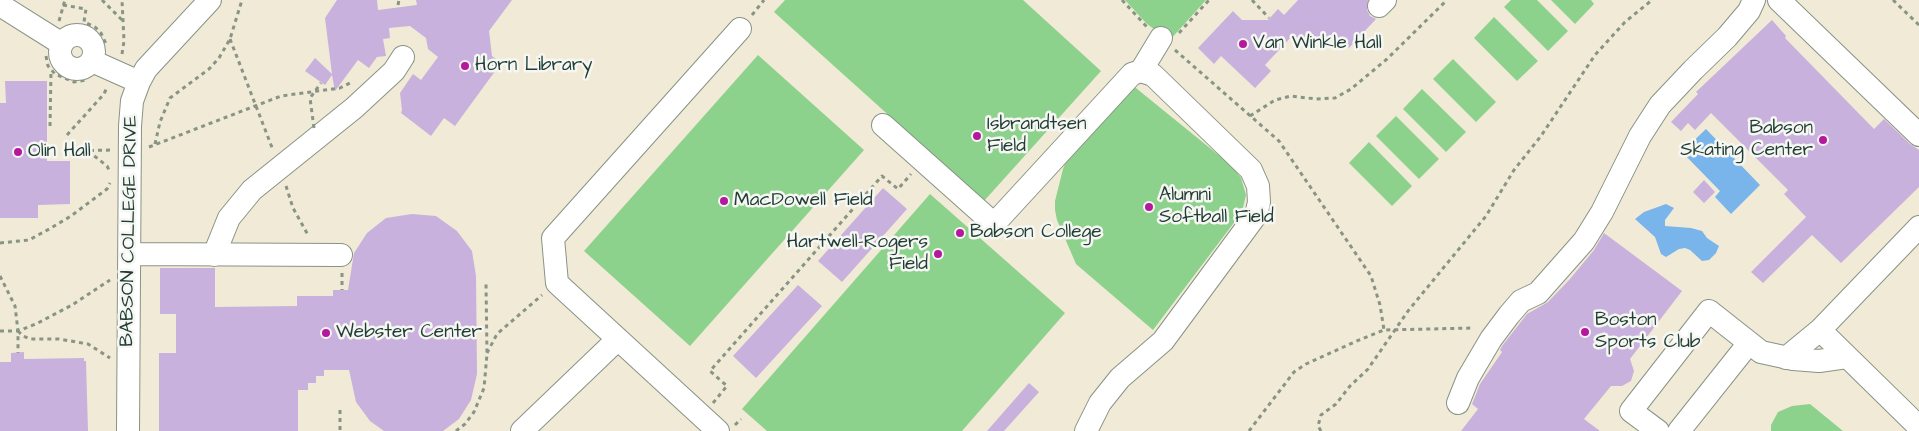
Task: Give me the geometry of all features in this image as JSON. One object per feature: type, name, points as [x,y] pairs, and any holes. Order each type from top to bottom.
[{"type":"street","name":"BABSON COLLEGE DRIVE","points":[[128,431],[124,267],[116,150],[139,82],[157,55],[210,0]]},
{"type":"street","points":[[1458,403],[1468,378],[1500,328],[1521,301],[1538,293],[1584,241],[1602,212],[1640,136],[1660,105],[1727,37],[1749,10],[1754,0]]},
{"type":"street","points":[[1779,0],[1919,135]]},
{"type":"street","points":[[0,4],[54,47],[75,35],[86,37],[93,45],[97,63],[139,82]]},
{"type":"street","points":[[718,431],[557,283],[553,238],[740,29]]},
{"type":"street","points":[[883,124],[994,224],[1132,74],[1141,71],[1165,41]]},
{"type":"street","points":[[214,254],[229,218],[252,190],[354,108],[394,71],[403,57]]},
{"type":"street","points":[[1086,431],[1100,404],[1120,378],[1163,341],[1256,215],[1259,202],[1258,186],[1252,170],[1153,75],[1141,71]]},
{"type":"street","points":[[1786,358],[1820,330],[1919,227]]},
{"type":"street","points":[[124,267],[214,254],[341,255]]},
{"type":"street","points":[[1658,431],[1631,411],[1709,312],[1761,352],[1786,358],[1819,361],[1847,357]]},
{"type":"street","points":[[1820,330],[1919,427]]},
{"type":"street","points":[[522,431],[618,339]]},
{"type":"street","points":[[1679,431],[1749,343]]},
{"type":"path","points":[[102,0],[124,21]]},
{"type":"path","points":[[155,144],[160,122],[170,98],[209,69],[219,58],[230,38],[242,0]]},
{"type":"path","points":[[398,5],[399,0]]},
{"type":"path","points":[[1122,0],[1146,26],[1279,141],[1371,276],[1380,305],[1384,330]]},
{"type":"path","points":[[1165,41],[1209,0]]},
{"type":"path","points":[[1252,0],[1269,18]]},
{"type":"path","points":[[1250,116],[1275,100],[1291,96],[1316,99],[1335,98],[1351,90],[1409,39],[1447,0]]},
{"type":"path","points":[[1321,431],[1318,426],[1321,415],[1336,404],[1350,386],[1368,369],[1448,260],[1486,216],[1514,170],[1541,136],[1595,55],[1626,22],[1652,0]]},
{"type":"path","points":[[1893,0],[1919,25]]},
{"type":"path","points":[[51,70],[64,79],[74,82],[97,63],[101,33],[96,27],[84,22],[86,10],[63,5]]},
{"type":"path","points":[[230,38],[270,142]]},
{"type":"path","points":[[50,126],[51,70],[54,47]]},
{"type":"path","points":[[116,56],[121,59]]},
{"type":"path","points":[[74,151],[142,150],[281,96],[340,88],[357,80]]},
{"type":"path","points":[[110,82],[111,90]]},
{"type":"path","points":[[314,128],[310,98],[321,83]]},
{"type":"path","points":[[340,88],[341,93]]},
{"type":"path","points":[[0,243],[29,240],[58,224],[107,189],[112,178],[107,166],[87,151]]},
{"type":"path","points":[[701,416],[727,386],[710,371],[882,176],[898,189],[923,161]]},
{"type":"path","points":[[280,167],[293,208],[311,240]]},
{"type":"path","points":[[112,168],[112,187]]},
{"type":"path","points":[[341,255],[342,290]]},
{"type":"path","points":[[111,289],[124,267]]},
{"type":"path","points":[[0,331],[18,331],[72,306],[124,267]]},
{"type":"path","points":[[0,276],[15,306],[18,352]]},
{"type":"path","points":[[487,354],[497,334],[557,283]]},
{"type":"path","points":[[456,431],[470,418],[478,406],[484,388],[487,354],[486,284]]},
{"type":"path","points":[[1249,431],[1294,372],[1315,360],[1384,330],[1500,328]]},
{"type":"path","points":[[18,331],[30,339],[59,339],[88,344],[111,358]]},
{"type":"path","points":[[111,348],[111,367]]},
{"type":"path","points":[[340,410],[340,431]]},
{"type":"green space","name":"Isbrandtsen Field","points":[[785,0],[1023,0],[1101,71],[984,201],[774,12]]},
{"type":"green space","points":[[1125,0],[1206,0],[1169,41],[1146,23]]},
{"type":"green space","points":[[1511,0],[1537,0],[1568,31],[1548,51],[1504,7]]},
{"type":"green space","points":[[1551,0],[1591,0],[1594,4],[1575,24]]},
{"type":"green space","points":[[1494,17],[1538,61],[1517,81],[1474,38]]},
{"type":"green space","name":"MacDowell Field","points":[[758,55],[864,150],[690,346],[584,251]]},
{"type":"green space","points":[[1453,59],[1496,102],[1476,122],[1433,79]]},
{"type":"green space","name":"Alumni Softball Field","points":[[1131,84],[1232,166],[1241,178],[1246,195],[1242,212],[1153,330],[1076,264],[1057,220],[1055,210],[1055,201],[1063,169],[1070,151]]},
{"type":"green space","points":[[1422,89],[1466,132],[1446,152],[1403,109]]},
{"type":"green space","points":[[1396,116],[1439,159],[1419,179],[1376,136]]},
{"type":"green space","points":[[1369,142],[1412,186],[1392,206],[1349,163]]},
{"type":"green space","name":"Hartwell-Rogers Field","points":[[930,194],[1065,313],[962,431],[767,431],[742,409]]},
{"type":"green space","points":[[1810,404],[1843,431],[1771,431],[1771,425],[1778,412],[1792,406]]},
{"type":"water","points":[[1706,129],[1760,185],[1731,214],[1715,197],[1720,191],[1682,152]]},
{"type":"water","points":[[1666,204],[1674,208],[1665,220],[1665,226],[1702,231],[1707,238],[1719,246],[1716,253],[1709,260],[1702,261],[1685,248],[1679,249],[1666,257],[1661,254],[1655,237],[1635,219],[1644,212]]},
{"type":"building","name":"Horn Library","points":[[337,0],[377,0],[378,10],[417,5],[416,0],[512,0],[489,31],[492,56],[501,63],[455,126],[444,118],[431,136],[401,113],[400,93],[413,74],[421,80],[438,57],[428,49],[426,38],[410,26],[389,28],[390,38],[383,39],[386,56],[377,57],[369,68],[358,60],[335,91],[332,75],[325,85],[305,71],[315,58],[332,74],[325,18]]},
{"type":"building","name":"Van Winkle Hall","points":[[1298,0],[1368,0],[1367,10],[1370,16],[1376,19],[1349,48],[1340,40],[1314,41],[1307,48],[1293,35],[1265,65],[1271,71],[1255,88],[1221,56],[1214,64],[1198,48],[1233,11],[1242,20],[1268,20],[1278,9],[1284,15]]},
{"type":"building","name":"Babson Skating Center","points":[[1772,20],[1786,36],[1785,38],[1874,129],[1884,119],[1919,150],[1919,187],[1841,263],[1812,235],[1763,283],[1751,272],[1806,217],[1784,194],[1788,190],[1711,113],[1695,130],[1688,123],[1681,131],[1671,122],[1698,94],[1696,92]]},
{"type":"building","name":"Olin Hall","points":[[5,81],[47,81],[47,161],[70,161],[70,204],[38,205],[38,218],[0,218],[0,103],[6,103]]},
{"type":"building","points":[[1704,180],[1715,192],[1704,203],[1693,192]]},
{"type":"building","points":[[883,188],[907,209],[842,282],[818,261]]},
{"type":"building","name":"Webster Center","points":[[412,214],[436,216],[457,231],[472,251],[476,276],[477,374],[471,400],[459,419],[443,431],[384,431],[370,421],[356,402],[349,370],[324,370],[324,376],[316,376],[316,383],[308,383],[308,390],[298,390],[298,431],[159,431],[159,353],[176,353],[176,314],[160,314],[160,268],[215,268],[215,307],[297,306],[297,296],[333,296],[333,290],[348,290],[354,253],[367,233],[386,218]]},
{"type":"building","name":"Boston Sports Club","points":[[1604,233],[1682,291],[1630,359],[1634,371],[1631,381],[1622,386],[1611,386],[1584,419],[1600,431],[1461,431],[1478,409],[1472,404],[1480,384],[1502,352],[1500,350],[1502,346],[1527,314],[1548,302],[1570,279],[1594,250]]},
{"type":"building","points":[[798,285],[822,306],[756,378],[733,356]]},
{"type":"building","points":[[24,352],[24,359],[84,358],[84,361],[86,361],[88,431],[0,431],[0,362],[11,362],[11,353]]},
{"type":"building","points":[[1029,383],[1039,392],[1004,431],[987,431]]},
{"type":"place","name":"Van Winkle Hall","points":[[1243,44]]},
{"type":"place","name":"Horn Library","points":[[465,66]]},
{"type":"place","name":"Isbrandtsen Field","points":[[977,136]]},
{"type":"place","name":"Babson Skating Center","points":[[1823,140]]},
{"type":"place","name":"Olin Hall","points":[[18,152]]},
{"type":"place","name":"MacDowell Field","points":[[724,201]]},
{"type":"place","name":"Alumni Softball Field","points":[[1149,207]]},
{"type":"place","name":"Babson College","points":[[960,233]]},
{"type":"place","name":"Hartwell-Rogers Field","points":[[938,254]]},
{"type":"place","name":"Boston Sports Club","points":[[1585,332]]},
{"type":"place","name":"Webster Center","points":[[326,333]]}]
